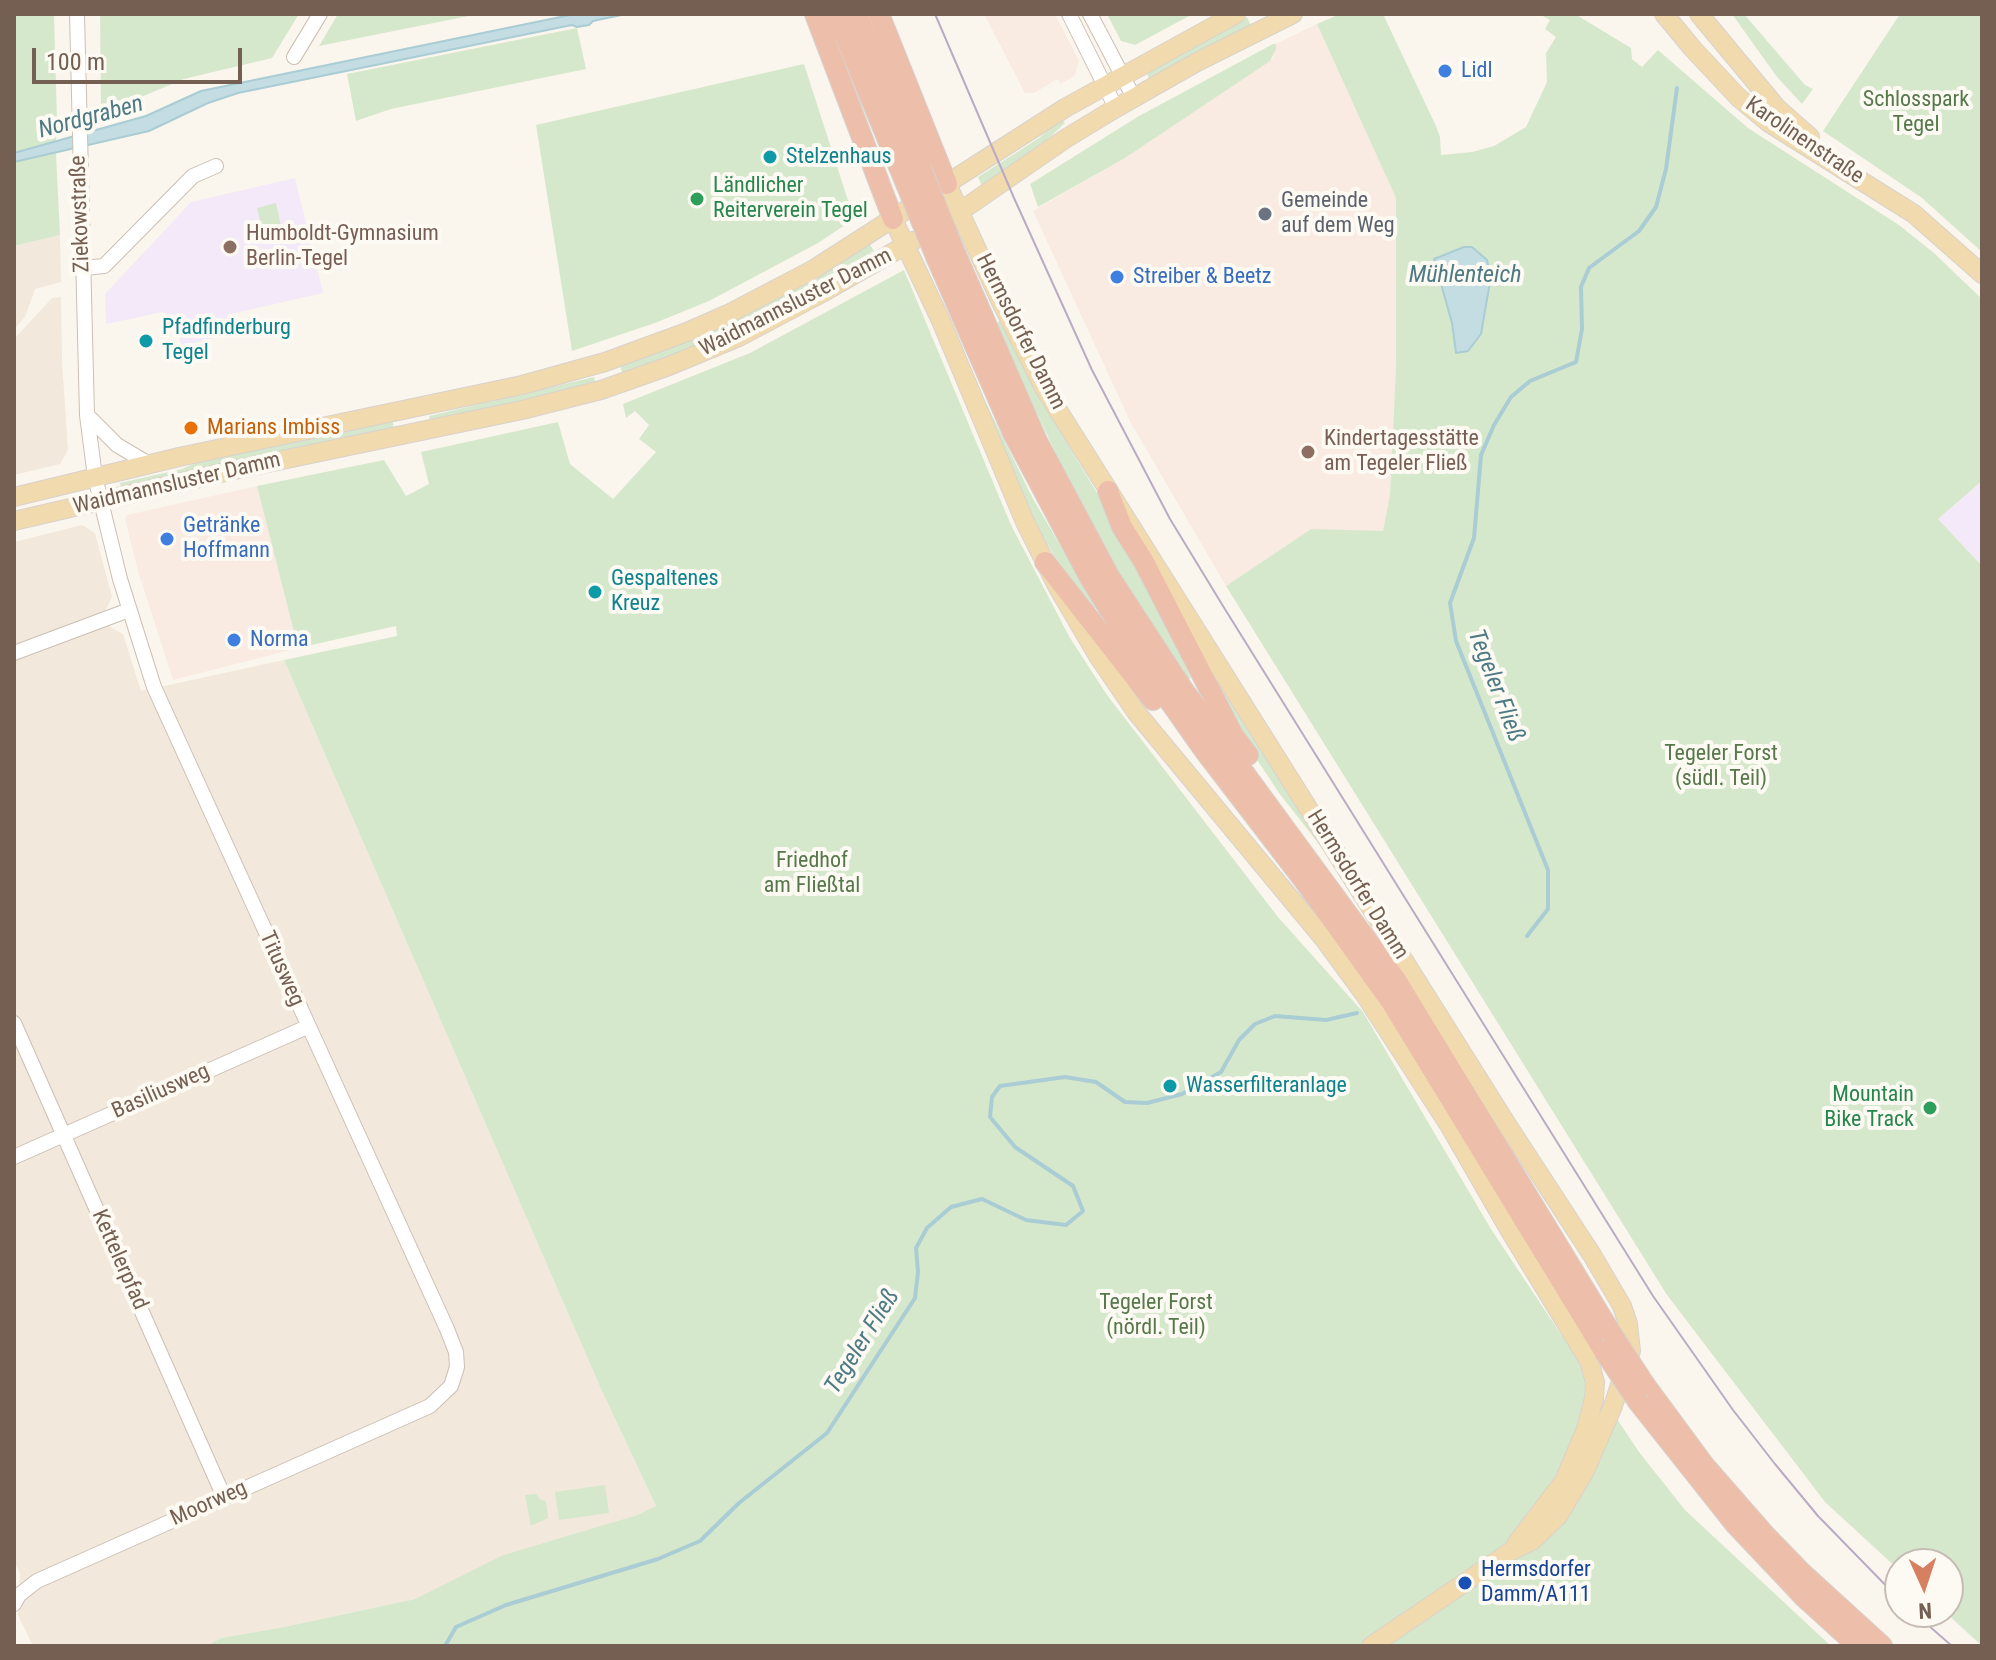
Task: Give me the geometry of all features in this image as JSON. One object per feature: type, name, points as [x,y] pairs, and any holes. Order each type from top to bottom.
[{"type":"highway","points":[[815,14],[893,219]]},
{"type":"highway","points":[[836,14],[912,174],[1013,433],[1090,578],[1168,700],[1392,1003],[1642,1394],[1735,1524],[1803,1596],[1858,1646]]},
{"type":"highway","points":[[857,14],[912,174]]},
{"type":"highway","points":[[879,14],[947,184]]},
{"type":"highway","points":[[945,253],[1037,441],[1109,576],[1191,701],[1373,946]]},
{"type":"highway","points":[[1108,491],[1122,527],[1150,573],[1233,735],[1338,887],[1445,1058],[1608,1342]]},
{"type":"highway","points":[[1045,562],[1218,788],[1271,837]]},
{"type":"highway","points":[[1642,1394],[1766,1536],[1882,1646]]},
{"type":"main road","name":"Waidmannsluster Damm","points":[[14,497],[149,464],[522,385],[605,362],[687,332],[814,269],[1105,85],[1236,14]]},
{"type":"main road","name":"Waidmannsluster Damm","points":[[14,521],[601,390],[739,337],[906,246],[1116,108],[1293,14]]},
{"type":"main road","name":"Karolinenstraße","points":[[1699,14],[1788,119],[1923,222],[1982,274]]},
{"type":"main road","name":"Karolinenstraße","points":[[1670,21],[1738,97],[1769,123],[1882,193]]},
{"type":"main road","name":"Hermsdorfer Damm","points":[[947,184],[1044,388],[1622,1306],[1628,1324],[1631,1351],[1613,1406],[1572,1498],[1532,1541],[1513,1550],[1371,1646]]},
{"type":"main road","name":"Hermsdorfer Damm","points":[[893,219],[941,321],[1025,522],[1098,656],[1136,712],[1324,939],[1382,1019],[1449,1125],[1589,1361],[1595,1382],[1586,1429],[1564,1481],[1513,1550]]},
{"type":"street","name":"Ziekowstraße","points":[[77,14],[87,415],[100,501]]},
{"type":"street","points":[[294,57],[320,14]]},
{"type":"street","points":[[1069,14],[1116,108]]},
{"type":"street","points":[[1090,14],[1134,98]]},
{"type":"street","points":[[83,268],[104,266],[193,176],[216,166]]},
{"type":"street","points":[[87,415],[117,445],[149,464]]},
{"type":"street","name":"Titusweg","points":[[100,501],[129,610],[154,687],[456,1352],[457,1367],[451,1386],[430,1406],[413,1415]]},
{"type":"street","points":[[14,653],[129,610]]},
{"type":"street","name":"Kettelerpfad","points":[[14,1023],[224,1497]]},
{"type":"street","name":"Basiliusweg","points":[[14,1157],[307,1027]]},
{"type":"street","name":"Moorweg","points":[[16,1594],[37,1581],[413,1415]]},
{"type":"shaded area","points":[[984,14],[1055,14],[1079,61],[1075,75],[1061,84],[1057,79],[1034,93],[1025,93]]},
{"type":"shaded area","points":[[1317,24],[1396,198],[1396,366],[1390,495],[1383,532],[1311,529],[1226,586],[1131,423],[1033,211],[1125,158],[1273,58],[1276,44]]},
{"type":"shaded area","name":"Humboldt-Gymnasium Berlin-Tegel","points":[[295,178],[323,293],[227,315],[231,334],[181,346],[176,319],[163,312],[106,324],[105,294],[191,202]]},
{"type":"shaded area","points":[[60,235],[61,282],[35,289],[25,317],[14,329],[14,246]]},
{"type":"shaded area","points":[[61,297],[68,450],[60,464],[14,475],[14,339],[52,298]]},
{"type":"shaded area","points":[[1982,481],[1982,566],[1938,519]]},
{"type":"shaded area","points":[[257,486],[298,648],[173,680],[125,519],[127,515]]},
{"type":"shaded area","points":[[82,525],[95,533],[112,597],[105,611],[110,627],[123,634],[141,691],[284,660],[601,1389],[656,1506],[637,1515],[503,1555],[415,1599],[221,1638],[207,1646],[33,1646],[18,1615],[20,1574],[14,1560],[14,542]]},
{"type":"green space","points":[[14,14],[54,14],[57,120],[56,142],[14,153]]},
{"type":"green space","points":[[100,14],[299,14],[272,58],[184,79],[101,109]]},
{"type":"green space","points":[[338,14],[479,14],[319,46]]},
{"type":"green space","points":[[1107,14],[1193,14],[1135,45],[1121,41]]},
{"type":"green space","name":"Tegeler Forst (südl. Teil)","points":[[1340,14],[1383,14],[1436,126],[1441,155],[1494,146],[1526,127],[1547,82],[1546,53],[1556,37],[1545,29],[1550,20],[1539,14],[1575,14],[1631,48],[1632,59],[1642,67],[1658,50],[1748,128],[1899,225],[1982,299],[1982,481],[1938,519],[1982,566],[1982,1646],[1962,1628],[1964,1548],[1884,1548],[1884,1556],[1825,1502],[1667,1295],[1226,586],[1311,529],[1383,531],[1390,495],[1396,366],[1396,198],[1317,24]],"holes":[[[1491,276],[1481,334],[1467,351],[1456,353],[1452,323]]]},
{"type":"green space","points":[[1732,14],[1744,14],[1805,85],[1813,89],[1802,104],[1777,77]]},
{"type":"green space","name":"Schlosspark Tegel","points":[[1900,14],[1982,14],[1982,252],[1922,198],[1823,131]]},
{"type":"green space","points":[[1247,17],[1251,26],[1150,80],[1145,71]]},
{"type":"green space","points":[[577,28],[586,69],[391,109],[356,121],[347,74]]},
{"type":"green space","points":[[1276,44],[1276,49],[1270,61],[1125,158],[1038,207],[1030,184],[1139,116]]},
{"type":"green space","name":"Ländlicher Reiterverein Tegel","points":[[804,64],[854,219],[818,243],[709,301],[572,351],[536,125]]},
{"type":"green space","points":[[1062,119],[1065,123],[1044,143],[982,186],[978,177],[1039,138]]},
{"type":"green space","points":[[56,153],[60,235],[14,246],[14,162]]},
{"type":"green space","points":[[276,203],[284,240],[265,244],[257,208]]},
{"type":"green space","points":[[869,243],[874,251],[710,341],[623,375],[620,366]]},
{"type":"green space","points":[[904,270],[1011,525],[1070,638],[1107,695],[1278,917],[1363,1012],[1491,1229],[1639,1452],[1685,1510],[1831,1646],[207,1646],[221,1638],[415,1599],[503,1555],[637,1515],[656,1506],[601,1389],[284,660],[397,636],[396,626],[298,648],[257,486],[384,460],[406,496],[429,484],[421,452],[558,422],[570,464],[613,499],[656,452],[639,439],[649,425],[635,411],[626,418],[623,404],[750,353]]},
{"type":"green space","points":[[1000,321],[1032,385],[1120,531],[1191,678],[1188,680],[1115,568],[1077,498],[1025,388],[997,323]]},
{"type":"green space","points":[[594,377],[596,384],[430,422],[429,416]]},
{"type":"green space","points":[[986,403],[1032,497],[1096,607],[1094,609],[1053,554],[1036,525]]},
{"type":"green space","points":[[392,418],[394,429],[121,488],[120,483],[182,469],[204,459]]},
{"type":"green space","points":[[1188,627],[1329,857],[1279,793],[1250,749]]},
{"type":"green space","points":[[605,1485],[609,1513],[559,1520],[555,1492]]},
{"type":"green space","points":[[536,1494],[546,1501],[548,1518],[531,1526],[525,1495]]},
{"type":"water","points":[[575,14],[626,14],[593,21],[589,25],[572,25],[238,93],[208,103],[149,131],[14,162],[14,153],[146,116],[201,91]]},
{"type":"water","name":"Mühlenteich","points":[[1464,247],[1472,247],[1487,260],[1491,276],[1481,334],[1468,351],[1456,353],[1452,323],[1434,259]]},
{"type":"waterway","name":"Tegeler Fließ","points":[[1527,936],[1548,909],[1548,870],[1456,641],[1450,603],[1474,538],[1481,455],[1494,425],[1511,397],[1530,381],[1576,362],[1582,329],[1581,287],[1589,268],[1639,231],[1656,207],[1666,169],[1677,88]]},
{"type":"waterway","name":"Tegeler Fließ","points":[[445,1646],[456,1627],[506,1605],[658,1559],[700,1541],[739,1503],[827,1433],[915,1298],[918,1272],[916,1248],[927,1228],[951,1207],[982,1199],[1026,1220],[1066,1225],[1083,1211],[1073,1186],[1015,1147],[990,1117],[992,1097],[1000,1086],[1065,1077],[1096,1082],[1125,1102],[1147,1103],[1182,1094],[1221,1072],[1239,1040],[1255,1024],[1275,1016],[1326,1020],[1357,1013]]},
{"type":"tram line","points":[[935,14],[1092,370],[1170,519],[1653,1296],[1775,1464],[1818,1516],[1884,1584]]},
{"type":"tram line","points":[[1931,1628],[1952,1646]]},
{"type":"place","name":"Lidl","points":[[1445,71]]},
{"type":"place","name":"Stelzenhaus","points":[[770,157]]},
{"type":"place","name":"Ländlicher Reiterverein Tegel","points":[[697,199]]},
{"type":"place","name":"Gemeinde auf dem Weg","points":[[1265,214]]},
{"type":"place","name":"Humboldt-Gymnasium Berlin-Tegel","points":[[230,247]]},
{"type":"place","name":"Streiber & Beetz","points":[[1117,277]]},
{"type":"place","name":"Pfadfinderburg Tegel","points":[[146,341]]},
{"type":"place","name":"Marians Imbiss","points":[[191,428]]},
{"type":"place","name":"Kindertagesstätte am Tegeler Fließ","points":[[1308,452]]},
{"type":"place","name":"Getränke Hoffmann","points":[[167,539]]},
{"type":"place","name":"Gespaltenes Kreuz","points":[[595,592]]},
{"type":"place","name":"Norma","points":[[234,640]]},
{"type":"place","name":"Wasserfilteranlage","points":[[1170,1086]]},
{"type":"place","name":"Mountain Bike Track","points":[[1930,1108]]},
{"type":"place","name":"Hermsdorfer Damm/A111","points":[[1465,1583]]},
{"type":"water label","name":"Nordgraben","points":[[91,118]]},
{"type":"park label","name":"Friedhof am Fließtal","points":[[812,874]]},
{"type":"park label","name":"Tegeler Forst (nördl. Teil)","points":[[1156,1316]]}]
